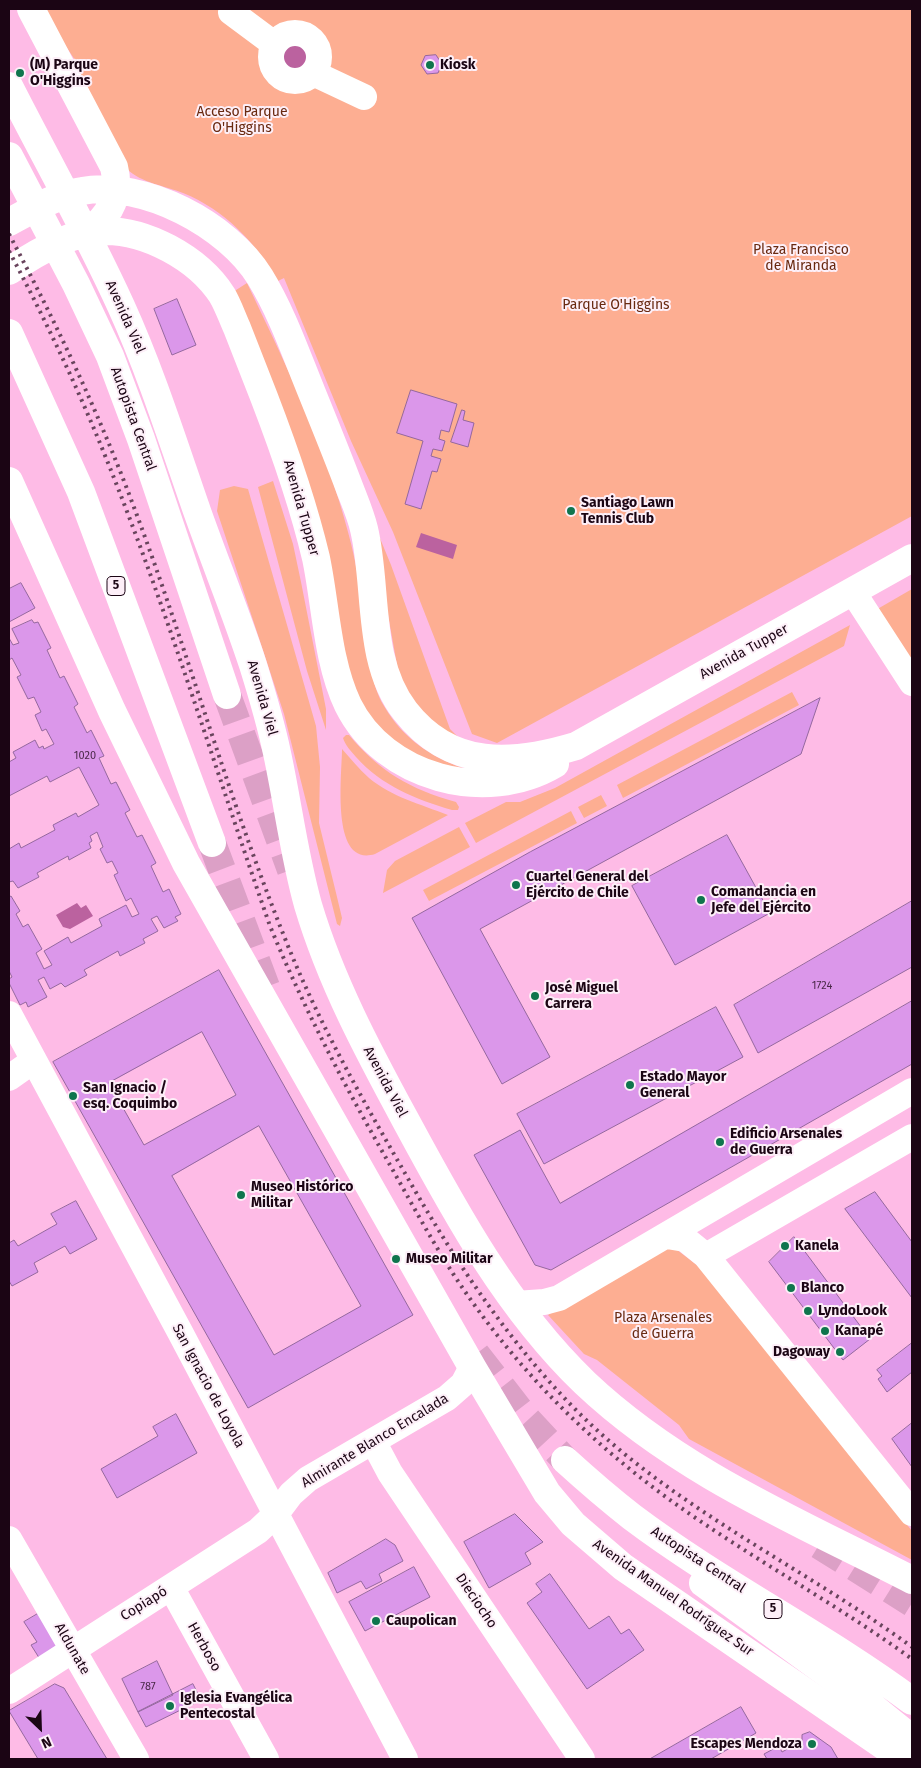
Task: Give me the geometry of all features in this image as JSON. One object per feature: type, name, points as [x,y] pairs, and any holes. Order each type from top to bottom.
[{"type":"main road","points":[[31,9],[105,146],[114,167],[116,191],[110,210],[87,233]]},
{"type":"main road","name":"Avenida Viel","points":[[9,86],[103,269],[143,359],[252,663],[277,751],[303,886],[331,972],[364,1042],[423,1154],[480,1251],[516,1304]]},
{"type":"main road","name":"Autopista Central","points":[[12,162],[96,324],[123,388],[228,695]]},
{"type":"main road","name":"Avenida Tupper","points":[[9,222],[70,193],[93,189],[116,191],[161,202],[208,225],[246,256],[268,290],[334,448],[364,528],[384,669],[403,709],[417,725],[450,747],[483,758],[523,759],[576,746]]},
{"type":"main road","name":"Avenida Tupper","points":[[9,271],[51,247],[87,233],[100,231],[115,232],[160,244],[200,270],[226,301],[290,467],[315,556],[336,673],[344,695],[354,717],[368,735],[395,758],[428,775],[462,782],[492,782],[522,778],[549,767],[576,746],[912,558]]},
{"type":"main road","name":"5","points":[[9,334],[52,424],[81,492],[212,843]]},
{"type":"main road","points":[[9,481],[112,711],[186,863],[472,1367]]},
{"type":"main road","points":[[516,1304],[582,1380],[665,1448],[725,1484],[912,1580]]},
{"type":"main road","name":"Avenida Manuel Rodríguez Sur","points":[[472,1367],[547,1493],[588,1538],[654,1588],[903,1759]]},
{"type":"main road","name":"Autopista Central","points":[[565,1460],[633,1517],[874,1674],[912,1701]]},
{"type":"main road","points":[[633,1517],[709,1588],[870,1705],[912,1739]]},
{"type":"street","points":[[231,12],[274,44]]},
{"type":"street","points":[[290,33],[303,34],[314,41],[319,54],[317,67],[313,72],[308,77],[296,81],[283,78],[273,69],[271,63],[274,44],[278,38],[290,33]]},
{"type":"street","points":[[313,72],[364,97]]},
{"type":"street","points":[[853,592],[912,683]]},
{"type":"street","name":"San Ignacio de Loyola","points":[[9,1014],[405,1759]]},
{"type":"street","points":[[9,1078],[33,1061]]},
{"type":"street","points":[[516,1304],[544,1302],[559,1298],[912,1092]]},
{"type":"street","points":[[706,1256],[912,1137]]},
{"type":"street","points":[[805,1154],[824,1187]]},
{"type":"street","points":[[667,1236],[685,1239],[706,1256],[912,1513]]},
{"type":"street","name":"Almirante Blanco Encalada","points":[[276,1514],[291,1494],[303,1483],[447,1398],[463,1384],[472,1367]]},
{"type":"street","name":"Dieciocho","points":[[373,1441],[390,1473],[582,1759]]},
{"type":"street","name":"Copiapó","points":[[9,1691],[258,1530],[276,1514]]},
{"type":"street","name":"Aldunate","points":[[9,1539],[71,1650],[136,1759]]},
{"type":"street","name":"Herboso","points":[[171,1587],[266,1759]]},
{"type":"green space","name":"Parque O'Higgins","points":[[46,9],[912,9],[912,516],[497,743],[472,734],[393,532],[351,441],[284,278],[278,281],[260,254],[226,218],[198,200],[139,178],[127,169],[74,72],[81,69],[61,39]]},
{"type":"green space","points":[[247,283],[304,405],[339,500],[354,556],[371,669],[379,697],[392,718],[410,738],[431,754],[469,770],[466,777],[398,752],[356,699],[233,292]]},
{"type":"green space","points":[[273,481],[293,544],[326,709],[326,730],[307,671],[258,487]]},
{"type":"green space","points":[[234,486],[248,489],[316,726],[320,767],[319,823],[342,918],[340,926],[337,924],[284,714],[217,511],[220,490]]},
{"type":"green space","points":[[370,514],[391,565],[450,729],[458,737],[432,728],[400,682]]},
{"type":"green space","points":[[912,589],[912,670],[874,611]]},
{"type":"green space","points":[[850,625],[844,646],[476,843],[465,823],[506,802],[520,802],[555,788]]},
{"type":"green space","points":[[792,692],[799,705],[623,798],[617,785]]},
{"type":"green space","points":[[349,735],[372,759],[397,778],[424,791],[456,802],[459,807],[458,810],[452,810],[425,801],[388,784],[366,767],[348,748],[343,738]]},
{"type":"green space","points":[[342,749],[365,775],[378,785],[407,800],[448,815],[375,854],[361,855],[351,847],[345,834],[341,797]]},
{"type":"green space","points":[[601,795],[607,806],[584,818],[578,807]]},
{"type":"green space","points":[[571,811],[577,823],[429,901],[423,890]]},
{"type":"green space","points":[[459,827],[470,847],[383,893],[387,870],[395,861]]},
{"type":"green space","name":"Plaza Arsenales de Guerra","points":[[668,1243],[710,1275],[912,1531],[912,1560],[689,1439],[679,1425],[597,1360],[584,1354],[548,1315]]},
{"type":"shaded area","points":[[294,41],[300,42],[305,46],[309,51],[309,63],[305,68],[300,72],[294,73],[288,72],[283,68],[279,63],[278,57],[279,51],[283,46],[288,42]]},
{"type":"shaded area","points":[[421,533],[457,545],[453,559],[416,547]]},
{"type":"shaded area","points":[[77,903],[81,908],[86,905],[93,916],[70,929],[63,927],[56,915]]},
{"type":"building","points":[[436,55],[442,64],[438,73],[427,74],[421,65],[425,56]]},
{"type":"building","points":[[177,299],[196,345],[172,355],[154,309]]},
{"type":"building","points":[[411,390],[457,404],[449,432],[441,430],[439,439],[445,441],[442,451],[433,449],[431,456],[441,459],[437,472],[432,471],[421,509],[405,504],[423,441],[397,433]]},
{"type":"building","points":[[462,410],[465,411],[463,420],[474,423],[468,447],[451,442]]},
{"type":"building","points":[[21,583],[35,608],[9,622],[9,589]]},
{"type":"building","points":[[32,620],[34,623],[38,622],[51,648],[47,650],[60,678],[64,676],[78,704],[74,707],[87,733],[91,730],[104,756],[99,758],[111,784],[116,782],[130,810],[125,813],[137,837],[142,835],[156,863],[151,866],[163,892],[169,889],[181,914],[175,917],[178,921],[164,928],[157,916],[151,919],[158,931],[143,939],[145,943],[120,956],[118,951],[84,970],[87,975],[65,987],[61,983],[50,989],[44,977],[38,980],[47,997],[28,1007],[26,1002],[20,1005],[9,983],[9,979],[12,977],[9,971],[9,897],[11,896],[20,911],[16,914],[23,927],[28,924],[42,949],[36,953],[44,969],[52,965],[44,951],[68,937],[71,943],[102,926],[99,919],[126,905],[132,917],[139,914],[131,898],[126,901],[114,875],[118,873],[112,861],[107,863],[100,849],[103,847],[97,832],[90,836],[92,841],[89,843],[91,848],[69,860],[68,856],[37,873],[39,877],[18,888],[13,881],[9,882],[9,849],[19,843],[21,848],[55,830],[53,825],[76,813],[78,817],[99,805],[79,767],[50,782],[47,776],[9,796],[9,762],[16,758],[13,752],[35,740],[39,748],[43,746],[44,749],[54,744],[46,729],[42,731],[35,715],[41,712],[34,697],[28,699],[17,677],[21,675],[12,658],[9,660],[9,638],[13,645],[19,643],[12,629]]},
{"type":"building","name":"Cuartel General del Ejército de Chile","points":[[820,698],[801,754],[480,929],[550,1057],[502,1084],[412,918],[530,852]]},
{"type":"building","name":"Comandancia en Jefe del Ejército","points":[[727,835],[770,913],[675,965],[632,886]]},
{"type":"building","points":[[912,901],[912,967],[758,1053],[734,1005]]},
{"type":"building","points":[[219,970],[413,1315],[248,1408],[53,1062]],"holes":[[[202,1032],[236,1095],[144,1145],[109,1083]],[[259,1126],[361,1306],[274,1355],[172,1176]]]},
{"type":"building","name":"Edificio Arsenales de Guerra","points":[[912,1001],[912,1064],[551,1270],[535,1265],[474,1155],[520,1130],[560,1203]]},
{"type":"building","name":"Estado Mayor General","points":[[716,1007],[743,1057],[544,1164],[517,1114]]},
{"type":"building","points":[[875,1192],[912,1242],[912,1298],[845,1209]]},
{"type":"building","points":[[76,1201],[97,1239],[70,1254],[65,1246],[34,1263],[38,1272],[12,1286],[9,1281],[9,1243],[14,1240],[18,1246],[57,1224],[51,1214]]},
{"type":"building","points":[[794,1237],[870,1339],[843,1360],[769,1262]]},
{"type":"building","points":[[912,1343],[912,1372],[887,1392],[878,1379],[882,1376],[877,1370]]},
{"type":"building","points":[[176,1414],[197,1453],[117,1498],[101,1469],[158,1436],[153,1427]]},
{"type":"building","points":[[912,1423],[912,1467],[892,1439]]},
{"type":"building","points":[[515,1514],[543,1542],[525,1553],[531,1564],[489,1588],[464,1542]]},
{"type":"building","points":[[386,1539],[395,1545],[403,1561],[379,1574],[382,1581],[366,1589],[361,1581],[337,1593],[328,1573]]},
{"type":"building","points":[[414,1567],[430,1597],[365,1631],[349,1602]]},
{"type":"building","points":[[550,1574],[589,1629],[609,1616],[621,1634],[629,1629],[644,1650],[587,1689],[527,1603],[542,1592],[536,1584]]},
{"type":"building","points":[[41,1612],[60,1642],[43,1664],[31,1645],[37,1642],[24,1622]]},
{"type":"building","points":[[157,1661],[173,1695],[138,1712],[122,1679]]},
{"type":"building","points":[[55,1684],[64,1688],[107,1759],[38,1759],[9,1711]]},
{"type":"building","name":"Iglesia Evangélica Pentecostal","points":[[193,1684],[201,1700],[146,1727],[138,1712]]},
{"type":"building","points":[[741,1707],[756,1733],[711,1759],[650,1759]]},
{"type":"building","name":"Escapes Mendoza","points":[[810,1732],[831,1747],[838,1759],[767,1759],[764,1754],[779,1746],[782,1752],[802,1741],[802,1735]]},
{"type":"tunnel","points":[[227,695],[291,870]]},
{"type":"tunnel","points":[[212,843],[266,987]]},
{"type":"tunnel","points":[[476,1354],[525,1417],[565,1460]]},
{"type":"tunnel","points":[[819,1545],[912,1603]]},
{"type":"railway","points":[[9,234],[75,366],[119,467],[171,610],[263,882],[297,967],[325,1028],[356,1087],[406,1175],[462,1267],[525,1353],[573,1407],[611,1443],[694,1505],[869,1617],[912,1647]]},
{"type":"railway","points":[[9,251],[71,376],[127,511],[170,629],[270,926],[282,955],[308,1012],[351,1096],[452,1272],[515,1357],[562,1408],[614,1456],[707,1526],[844,1613],[912,1659]]},
{"type":"place","name":"Kiosk","points":[[430,65]]},
{"type":"place","name":"(M) Parque O'Higgins","points":[[20,73]]},
{"type":"place","name":"Santiago Lawn Tennis Club","points":[[571,511]]},
{"type":"place","name":"Cuartel General del Ejército de Chile","points":[[516,885]]},
{"type":"place","name":"Comandancia en Jefe del Ejército","points":[[701,900]]},
{"type":"place","name":"José Miguel Carrera","points":[[535,996]]},
{"type":"place","name":"Estado Mayor General","points":[[630,1085]]},
{"type":"place","name":"San Ignacio / esq. Coquimbo","points":[[73,1096]]},
{"type":"place","name":"Edificio Arsenales de Guerra","points":[[720,1142]]},
{"type":"place","name":"Museo Histórico Militar","points":[[241,1195]]},
{"type":"place","name":"Kanela","points":[[785,1246]]},
{"type":"place","name":"Museo Militar","points":[[396,1259]]},
{"type":"place","name":"Blanco","points":[[791,1288]]},
{"type":"place","name":"LyndoLook","points":[[808,1311]]},
{"type":"place","name":"Kanapé","points":[[825,1331]]},
{"type":"place","name":"Dagoway","points":[[840,1352]]},
{"type":"place","name":"Caupolican","points":[[376,1621]]},
{"type":"place","name":"Iglesia Evangélica Pentecostal","points":[[170,1706]]},
{"type":"place","name":"Escapes Mendoza","points":[[812,1744]]},
{"type":"park label","name":"Acceso Parque O'Higgins","points":[[242,120]]},
{"type":"park label","name":"Plaza Francisco de Miranda","points":[[801,258]]}]
